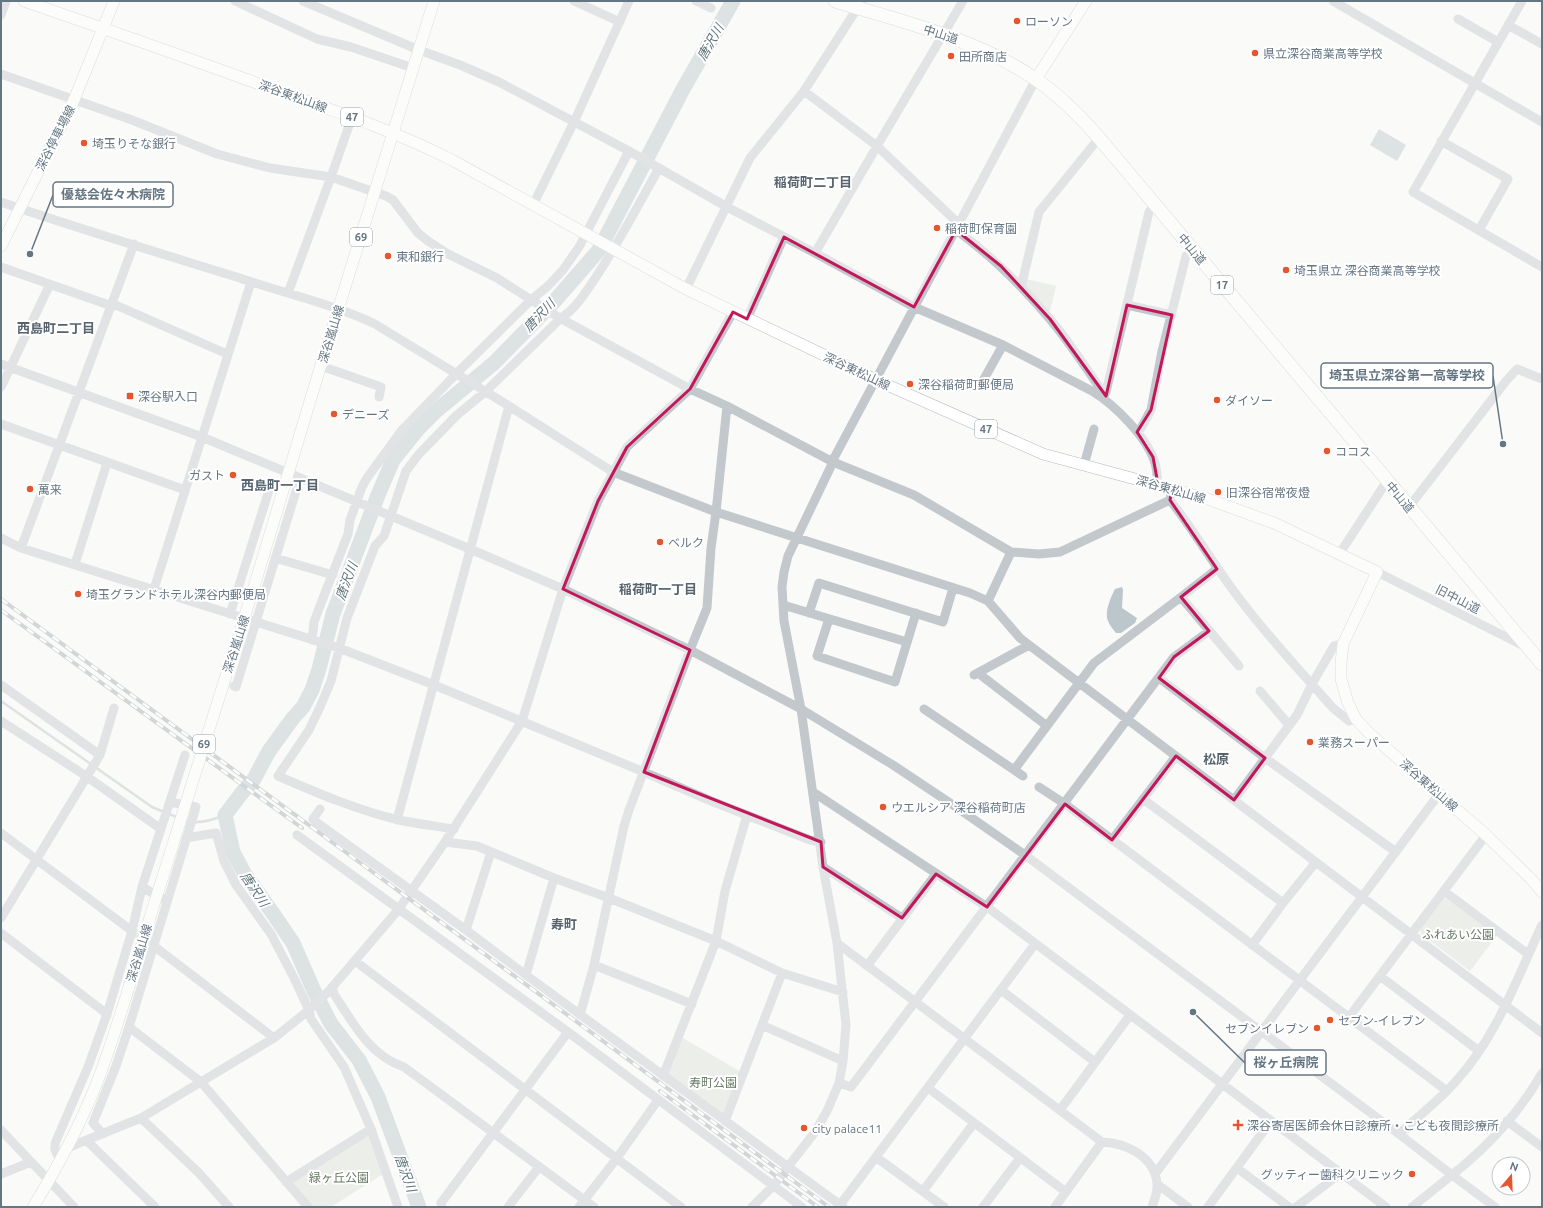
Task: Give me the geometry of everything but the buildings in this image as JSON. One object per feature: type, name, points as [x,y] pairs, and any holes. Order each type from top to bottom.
[{"type":"highway","name":"中山道","points":[[835,1],[860,5],[944,34],[991,53],[1036,79],[1070,107],[1099,138],[1542,664]]},
{"type":"main road","name":"深谷東松山線","points":[[24,1],[102,27],[352,117],[432,150],[587,235]]},
{"type":"main road","points":[[102,27],[114,1]]},
{"type":"main road","name":"深谷嵐山線","points":[[33,1207],[61,1160],[96,1085],[118,1020],[257,577],[434,1]]},
{"type":"main road","points":[[1036,79],[1086,1]]},
{"type":"main road","name":"深谷停車場線","points":[[1,246],[74,100],[102,27]]},
{"type":"main road","name":"47","points":[[587,235],[612,249]]},
{"type":"main road","name":"深谷東松山線","points":[[612,249],[686,289],[747,319],[876,380],[1043,454],[1158,484],[1171,494],[1201,497],[1274,523],[1340,553],[1377,572],[1343,644],[1341,679],[1348,702],[1356,719],[1370,734],[1516,862],[1542,892]]},
{"type":"main road","points":[[1528,648],[1542,654]]},
{"type":"street","points":[[1,15],[6,1]]},
{"type":"street","points":[[234,1],[317,39],[351,47],[413,68]]},
{"type":"street","points":[[303,1],[419,50],[460,64],[499,82],[630,152],[727,207],[914,307],[1003,345],[1103,398],[1116,409],[1137,432],[1153,457],[1158,484]]},
{"type":"street","points":[[574,1],[620,22]]},
{"type":"street","points":[[533,206],[630,1]]},
{"type":"street","points":[[696,1],[710,8]]},
{"type":"street","points":[[815,253],[876,146],[963,1]]},
{"type":"street","points":[[1333,1],[1542,122]]},
{"type":"street","points":[[1522,1],[1413,192],[1542,267]]},
{"type":"street","points":[[686,289],[750,158],[804,91],[860,5]]},
{"type":"street","points":[[1458,19],[1498,42]]},
{"type":"street","points":[[1508,25],[1542,44]]},
{"type":"street","points":[[1,74],[132,120],[217,154],[270,168],[331,177],[386,196],[393,200],[418,232],[428,241],[455,258],[497,278],[559,318],[690,389],[727,406],[833,462],[914,495],[1011,552],[1039,554],[1060,552],[1171,494],[1217,569],[1242,603],[1333,708],[1349,721],[1356,719]]},
{"type":"street","points":[[752,1207],[773,1186],[788,1167],[815,1132],[827,1111],[839,1083],[843,1061],[846,1025],[837,943],[823,867],[821,842],[801,709],[784,621],[782,587],[788,556],[838,451],[1036,79]]},
{"type":"street","points":[[804,91],[876,146],[957,227],[1021,287],[1050,319],[1100,388],[1103,398]]},
{"type":"street","points":[[288,293],[352,117]]},
{"type":"street","points":[[1021,287],[1039,212],[1099,138]]},
{"type":"street","points":[[1441,141],[1508,179],[1478,230]]},
{"type":"street","points":[[314,640],[314,622],[348,534],[350,520],[367,478],[390,444],[402,430],[563,270],[587,235],[630,152]]},
{"type":"street","points":[[454,829],[397,820],[328,798],[278,776],[309,730],[331,681],[337,647],[347,618],[376,546],[384,536],[389,515],[403,478],[419,454],[483,390],[559,318],[568,314],[587,291],[657,167]]},
{"type":"street","points":[[1,202],[251,282],[339,308],[375,324],[613,472],[716,512],[970,593],[988,601],[1020,638],[1542,1033]]},
{"type":"street","points":[[1103,398],[1106,392],[1149,212],[1155,206]]},
{"type":"street","points":[[747,319],[784,237]]},
{"type":"street","points":[[21,548],[134,244]]},
{"type":"street","points":[[1137,432],[1141,428],[1151,410],[1159,367],[1186,256],[1193,251]]},
{"type":"street","points":[[1,268],[106,304],[118,306],[227,354]]},
{"type":"street","points":[[154,589],[251,282]]},
{"type":"street","points":[[1,387],[6,366],[50,284]]},
{"type":"street","points":[[1127,305],[1172,315]]},
{"type":"street","points":[[67,1148],[141,1118],[274,1038],[311,1008],[330,989],[398,910],[412,892],[454,829],[522,721],[563,589],[598,501],[627,447],[690,389],[733,312]]},
{"type":"street","points":[[980,386],[1003,345]]},
{"type":"street","points":[[6,366],[202,438],[289,473],[563,589],[690,650],[801,709],[893,765],[959,809],[1025,856],[1495,1207]]},
{"type":"street","points":[[321,366],[381,387],[379,397]]},
{"type":"street","points":[[1409,507],[1506,380],[1516,370],[1542,379]]},
{"type":"street","points":[[397,820],[509,406]]},
{"type":"street","points":[[580,1015],[610,898],[624,826],[707,608],[711,548],[727,406]]},
{"type":"street","points":[[1,424],[185,490]]},
{"type":"street","points":[[1084,465],[1094,429]]},
{"type":"street","points":[[76,564],[107,463]]},
{"type":"street","points":[[234,686],[236,687],[300,478]]},
{"type":"street","points":[[1340,553],[1387,481]]},
{"type":"street","points":[[230,614],[271,484]]},
{"type":"street","points":[[1,538],[21,548],[337,647],[522,721],[710,801],[810,840],[821,842]]},
{"type":"street","points":[[988,601],[1011,552]]},
{"type":"street","points":[[275,558],[333,574]]},
{"type":"street","points":[[1014,770],[1094,664],[1217,569]]},
{"type":"street","name":"旧中山道","points":[[1377,572],[1528,648]]},
{"type":"street","points":[[809,613],[819,583],[943,622],[954,588]]},
{"type":"street","points":[[1182,597],[1239,666]]},
{"type":"street","points":[[783,605],[907,642]]},
{"type":"street","points":[[829,619],[817,656],[895,682],[916,613]]},
{"type":"street","points":[[839,1083],[851,1088],[1174,657],[1209,631]]},
{"type":"street","points":[[1234,800],[1297,715],[1312,684],[1334,646],[1343,644]]},
{"type":"street","points":[[1029,645],[976,674],[1047,726]]},
{"type":"street","points":[[1159,678],[1265,758],[1396,852]]},
{"type":"street","points":[[1,685],[99,756]]},
{"type":"street","points":[[1260,691],[1289,725]]},
{"type":"street","points":[[1,918],[99,756],[114,708]]},
{"type":"street","points":[[924,710],[1023,776]]},
{"type":"street","points":[[1,721],[86,776],[161,829]]},
{"type":"street","points":[[61,1160],[55,1152],[54,1147],[88,1067],[106,1014],[132,931],[142,887],[185,755]]},
{"type":"street","points":[[1112,840],[1176,756]]},
{"type":"street","points":[[1039,787],[1252,944],[1447,1091]]},
{"type":"street","points":[[813,792],[987,907],[1386,1207]]},
{"type":"street","points":[[1155,1174],[1440,794]]},
{"type":"street","points":[[1143,799],[1282,903]]},
{"type":"street","points":[[103,1134],[93,1123],[116,1066],[129,1027],[196,807],[170,802]]},
{"type":"street","points":[[320,809],[313,819],[316,822],[466,930],[841,1206],[1035,944]]},
{"type":"street","points":[[663,1076],[716,941],[725,891],[747,815]]},
{"type":"street","points":[[1,833],[132,931]]},
{"type":"street","points":[[186,838],[216,833],[224,861],[236,885],[271,934],[311,1008],[311,1019],[344,1067],[371,1129],[398,1207]]},
{"type":"street","points":[[297,835],[398,910],[568,1032],[802,1207]]},
{"type":"street","points":[[1349,1017],[1486,835]]},
{"type":"street","points":[[445,842],[477,846],[554,878],[610,898],[716,941],[782,973],[843,992]]},
{"type":"street","points":[[466,930],[491,852]]},
{"type":"street","points":[[1252,944],[1282,903],[1316,862]]},
{"type":"street","points":[[823,867],[902,918]]},
{"type":"street","points":[[867,966],[936,874]]},
{"type":"street","points":[[526,975],[554,878]]},
{"type":"street","points":[[142,887],[167,901]]},
{"type":"street","points":[[1444,891],[1528,954]]},
{"type":"street","points":[[1399,1134],[1447,1091],[1480,1051],[1506,1005],[1542,925]]},
{"type":"street","points":[[1,933],[106,1014]]},
{"type":"street","points":[[837,943],[1102,1142],[1112,1142],[1124,1145],[1146,1159],[1155,1174],[1157,1184],[1152,1207]]},
{"type":"street","points":[[154,946],[274,1038]]},
{"type":"street","points":[[355,961],[681,1207]]},
{"type":"street","points":[[594,965],[692,1004]]},
{"type":"street","points":[[725,1121],[782,973]]},
{"type":"street","points":[[1380,976],[1480,1051]]},
{"type":"street","points":[[330,989],[361,1035],[380,1054],[404,1067],[493,1134],[539,1166],[582,1203],[594,1207]]},
{"type":"street","points":[[1001,990],[1095,1062]]},
{"type":"street","points":[[1060,1110],[1130,1015]]},
{"type":"street","points":[[762,1025],[843,1061]]},
{"type":"street","points":[[129,1027],[201,1082],[308,1207]]},
{"type":"street","points":[[442,1207],[440,1203],[568,1032]]},
{"type":"street","points":[[1412,1207],[1452,1175],[1489,1142],[1522,1102],[1542,1073]]},
{"type":"street","points":[[928,1088],[1066,1192]]},
{"type":"street","points":[[582,1203],[617,1158],[658,1100]]},
{"type":"street","points":[[141,1118],[200,1173],[229,1207]]},
{"type":"street","points":[[1208,1207],[1271,1121]]},
{"type":"street","points":[[1507,1121],[1542,1147]]},
{"type":"street","points":[[923,1191],[974,1122]]},
{"type":"street","points":[[286,1182],[371,1129]]},
{"type":"street","points":[[1,1130],[74,1207]]},
{"type":"street","points":[[86,1140],[155,1207]]},
{"type":"street","points":[[1055,1207],[1102,1142]]},
{"type":"street","points":[[876,1157],[944,1207]]},
{"type":"street","points":[[983,1207],[1020,1158]]},
{"type":"street","points":[[1,1174],[31,1162]]},
{"type":"street","points":[[508,1207],[539,1166]]},
{"type":"street","points":[[1237,1168],[1289,1207]]},
{"type":"street","points":[[1296,1207],[1341,1173]]},
{"type":"street","points":[[1157,1184],[1188,1207]]},
{"type":"highlighted area","points":[[956,230],[1001,266],[1050,319],[1106,396],[1127,305],[1172,315],[1151,410],[1137,432],[1153,457],[1158,484],[1172,489],[1170,500],[1217,569],[1181,597],[1209,631],[1174,657],[1159,678],[1265,758],[1234,800],[1176,756],[1112,840],[1065,804],[987,907],[936,874],[902,918],[823,867],[821,842],[644,772],[690,650],[563,589],[598,501],[627,447],[690,389],[733,312],[747,319],[784,237],[914,307]]},
{"type":"green space","points":[[1026,279],[1056,286],[1050,311],[1047,312],[1025,289]]},
{"type":"green space","name":"ふれあい公園","points":[[1443,899],[1447,899],[1497,935],[1470,971],[1421,934],[1420,930]]},
{"type":"green space","name":"寿町公園","points":[[681,1037],[741,1072],[724,1117],[666,1076]]},
{"type":"green space","name":"緑ヶ丘公園","points":[[369,1134],[383,1174],[331,1207],[312,1207],[291,1183]]},
{"type":"shaded area","points":[[1379,129],[1406,145],[1397,161],[1370,145]]},
{"type":"shaded area","points":[[1122,587],[1122,608],[1137,618],[1135,623],[1121,633],[1116,633],[1108,621],[1107,609],[1115,589]]},
{"type":"waterway","name":"唐沢川","points":[[419,1207],[378,1097],[359,1060],[331,1024],[314,991],[293,943],[244,873],[233,852],[225,815],[254,779],[269,751],[303,707],[312,690],[333,614],[378,495],[393,460],[418,429],[436,411],[494,363],[552,304],[599,250],[682,91],[733,1]]},
{"type":"waterway","points":[[1,701],[152,807],[164,812]]},
{"type":"waterway","points":[[169,814],[179,818]]},
{"type":"waterway","points":[[184,820],[199,822],[225,815]]},
{"type":"tunnel","points":[[132,931],[154,946]]},
{"type":"railway","points":[[1,599],[829,1207]]},
{"type":"railway","points":[[1,610],[302,828]]},
{"type":"railway","points":[[660,1091],[818,1207]]},
{"type":"place","name":"ローソン","points":[[1017,21]]},
{"type":"place","name":"県立深谷商業高等学校","points":[[1255,53]]},
{"type":"place","name":"田所商店","points":[[951,56]]},
{"type":"place","name":"埼玉りそな銀行","points":[[84,143]]},
{"type":"place","name":"稲荷町保育園","points":[[937,228]]},
{"type":"place","name":"優慈会佐々木病院","points":[[30,254]]},
{"type":"place","name":"東和銀行","points":[[388,256]]},
{"type":"place","name":"埼玉県立 深谷商業高等学校","points":[[1286,270]]},
{"type":"place","name":"深谷稲荷町郵便局","points":[[910,384]]},
{"type":"place","name":"深谷駅入口","points":[[130,396]]},
{"type":"place","name":"ダイソー","points":[[1217,400]]},
{"type":"place","name":"デニーズ","points":[[334,414]]},
{"type":"place","name":"埼玉県立深谷第一高等学校","points":[[1503,444]]},
{"type":"place","name":"ココス","points":[[1327,451]]},
{"type":"place","name":"ガスト","points":[[233,475]]},
{"type":"place","name":"萬来","points":[[30,489]]},
{"type":"place","name":"旧深谷宿常夜燈","points":[[1218,492]]},
{"type":"place","name":"ベルク","points":[[660,542]]},
{"type":"place","name":"埼玉グランドホテル深谷内郵便局","points":[[78,594]]},
{"type":"place","name":"業務スーパー","points":[[1310,742]]},
{"type":"place","name":"ウエルシア 深谷稲荷町店","points":[[883,807]]},
{"type":"place","name":"桜ヶ丘病院","points":[[1193,1012]]},
{"type":"place","name":"セブン-イレブン","points":[[1330,1020]]},
{"type":"place","name":"セブンイレブン","points":[[1317,1028]]},
{"type":"place","name":"深谷寄居医師会休日診療所・こども夜間診療所","points":[[1238,1125]]},
{"type":"place","name":"city palace11","points":[[804,1128]]},
{"type":"place","name":"グッティー歯科クリニック","points":[[1412,1174]]},
{"type":"district","name":"稲荷町二丁目","points":[[813,182]]},
{"type":"district","name":"西島町二丁目","points":[[56,328]]},
{"type":"district","name":"西島町一丁目","points":[[280,485]]},
{"type":"district","name":"稲荷町一丁目","points":[[658,589]]},
{"type":"district","name":"松原","points":[[1216,759]]},
{"type":"district","name":"寿町","points":[[564,924]]}]
